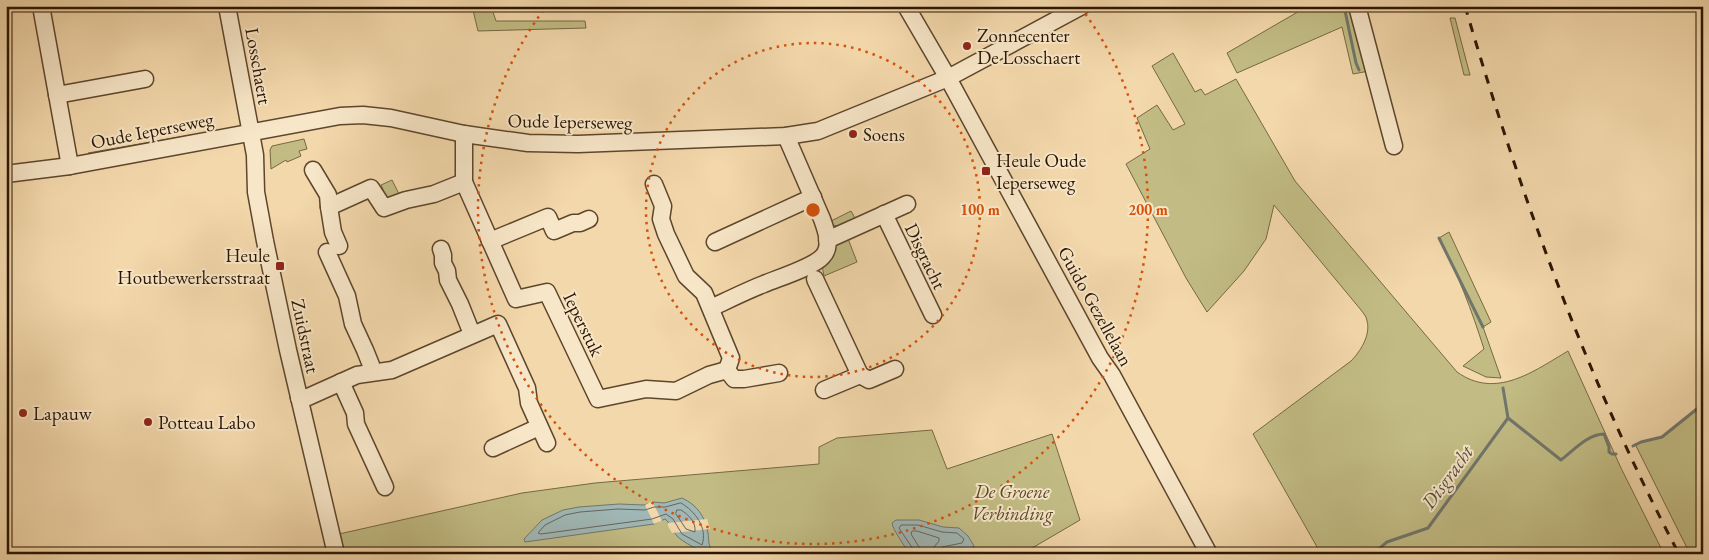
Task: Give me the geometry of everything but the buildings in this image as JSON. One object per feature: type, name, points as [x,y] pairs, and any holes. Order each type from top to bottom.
[{"type":"street","points":[[41,6],[70,166]]},
{"type":"street","name":"Losschaert","points":[[227,6],[250,133]]},
{"type":"street","name":"Guido Gezellelaan","points":[[906,6],[948,78],[1209,554]]},
{"type":"street","name":"Oude Ieperseweg","points":[[6,174],[70,166],[340,116],[363,115],[391,118],[464,134],[528,143],[578,144],[786,136],[818,131],[948,78],[1082,6]]},
{"type":"street","points":[[1357,6],[1394,146]]},
{"type":"street","points":[[57,95],[145,79]]},
{"type":"street","name":"Zuidstraat","points":[[250,133],[255,156],[258,202],[299,398],[334,550]]},
{"type":"street","name":"Ieperstuk","points":[[464,134],[464,182],[516,299],[546,292],[598,399],[646,390],[676,391],[727,370]]},
{"type":"street","points":[[711,308],[761,285],[812,272],[828,247],[827,232],[786,136]]},
{"type":"street","points":[[313,170],[328,195],[333,232],[333,249],[353,324],[371,365],[372,372]]},
{"type":"street","points":[[329,207],[371,188],[384,208],[406,200],[434,194],[464,182]]},
{"type":"street","points":[[654,184],[663,206],[661,219],[666,234],[686,276],[704,293],[731,358],[727,370],[734,379],[744,379],[779,372]]},
{"type":"street","points":[[715,242],[813,197]]},
{"type":"street","name":"Disgracht","points":[[827,240],[907,204]]},
{"type":"street","name":"Disgracht","points":[[884,214],[933,316]]},
{"type":"street","points":[[490,241],[548,217],[554,231],[589,219]]},
{"type":"street","points":[[441,249],[448,280],[472,334]]},
{"type":"street","points":[[812,272],[860,375],[869,380],[895,369]]},
{"type":"street","points":[[299,398],[357,375],[392,370],[498,324],[527,388],[529,403],[546,442]]},
{"type":"street","points":[[824,390],[860,375]]},
{"type":"street","points":[[341,382],[355,413],[356,424],[385,486]]},
{"type":"street","points":[[493,448],[539,428]]},
{"type":"green space","points":[[472,6],[491,6],[496,21],[585,21],[586,28],[478,31]]},
{"type":"green space","points":[[1308,6],[1355,6],[1369,71],[1353,74],[1342,27],[1237,73],[1227,53]]},
{"type":"green space","points":[[1450,18],[1455,18],[1470,75],[1464,75]]},
{"type":"green space","points":[[1173,53],[1195,92],[1201,89],[1205,95],[1236,79],[1295,181],[1457,372],[1472,380],[1500,383],[1528,374],[1568,351],[1621,468],[1664,554],[1321,554],[1253,434],[1351,361],[1358,353],[1366,337],[1367,320],[1361,310],[1274,205],[1266,239],[1244,271],[1207,312],[1186,278],[1126,164],[1150,149],[1137,118],[1157,105],[1173,130],[1185,124],[1152,66]]},
{"type":"green space","points":[[191,135],[89,154],[88,153]]},
{"type":"green space","points":[[304,139],[307,149],[299,151],[301,156],[287,162],[286,160],[271,169],[270,150],[272,146]]},
{"type":"green space","points":[[392,180],[400,196],[387,199],[381,185]]},
{"type":"green space","points":[[851,211],[856,220],[841,227],[833,225],[831,221]]},
{"type":"green space","points":[[1449,232],[1491,322],[1483,327],[1501,378],[1486,377],[1463,366],[1484,349],[1464,293],[1439,238]]},
{"type":"green space","points":[[847,236],[857,262],[824,276],[822,265],[835,243]]},
{"type":"green space","points":[[1703,404],[1703,554],[1690,554],[1635,444],[1662,437]]},
{"type":"green space","name":"De Groene Verbinding","points":[[932,430],[947,469],[1052,434],[1080,520],[1022,554],[344,554],[339,534],[522,493],[595,483],[819,464],[819,447],[837,438]]},
{"type":"water","points":[[682,498],[692,504],[702,516],[707,527],[709,545],[713,550],[709,554],[679,538],[665,519],[654,524],[525,542],[524,539],[542,520],[563,510],[619,504],[644,505],[653,502],[664,503]]},
{"type":"water","points":[[896,520],[919,520],[943,527],[959,528],[968,536],[974,546],[972,551],[958,548],[936,554],[910,554],[893,526],[892,523]]},
{"type":"pier","points":[[652,501],[662,521],[654,524],[645,505]]},
{"type":"pier","points":[[707,519],[710,529],[672,533],[668,526],[668,523]]},
{"type":"waterway","name":"Disgracht","points":[[1344,6],[1359,70]]},
{"type":"waterway","name":"Disgracht","points":[[1439,238],[1483,327]]},
{"type":"waterway","name":"Disgracht","points":[[1373,554],[1387,542],[1428,528],[1508,418],[1503,388]]},
{"type":"waterway","points":[[1633,446],[1662,437],[1703,404]]},
{"type":"waterway","points":[[1508,418],[1561,460],[1587,440],[1604,434],[1609,452],[1616,454]]},
{"type":"railway","points":[[1465,6],[1509,146],[1558,285],[1614,421],[1679,554]]},
{"type":"place","name":"Zonnecenter De Losschaert","points":[[967,46]]},
{"type":"place","name":"Soens","points":[[853,134]]},
{"type":"place","name":"Heule Oude Ieperseweg","points":[[986,171]]},
{"type":"place","name":"Heule Houtbewerkersstraat","points":[[280,266]]},
{"type":"place","name":"Lapauw","points":[[23,413]]},
{"type":"place","name":"Potteau Labo","points":[[148,422]]}]
